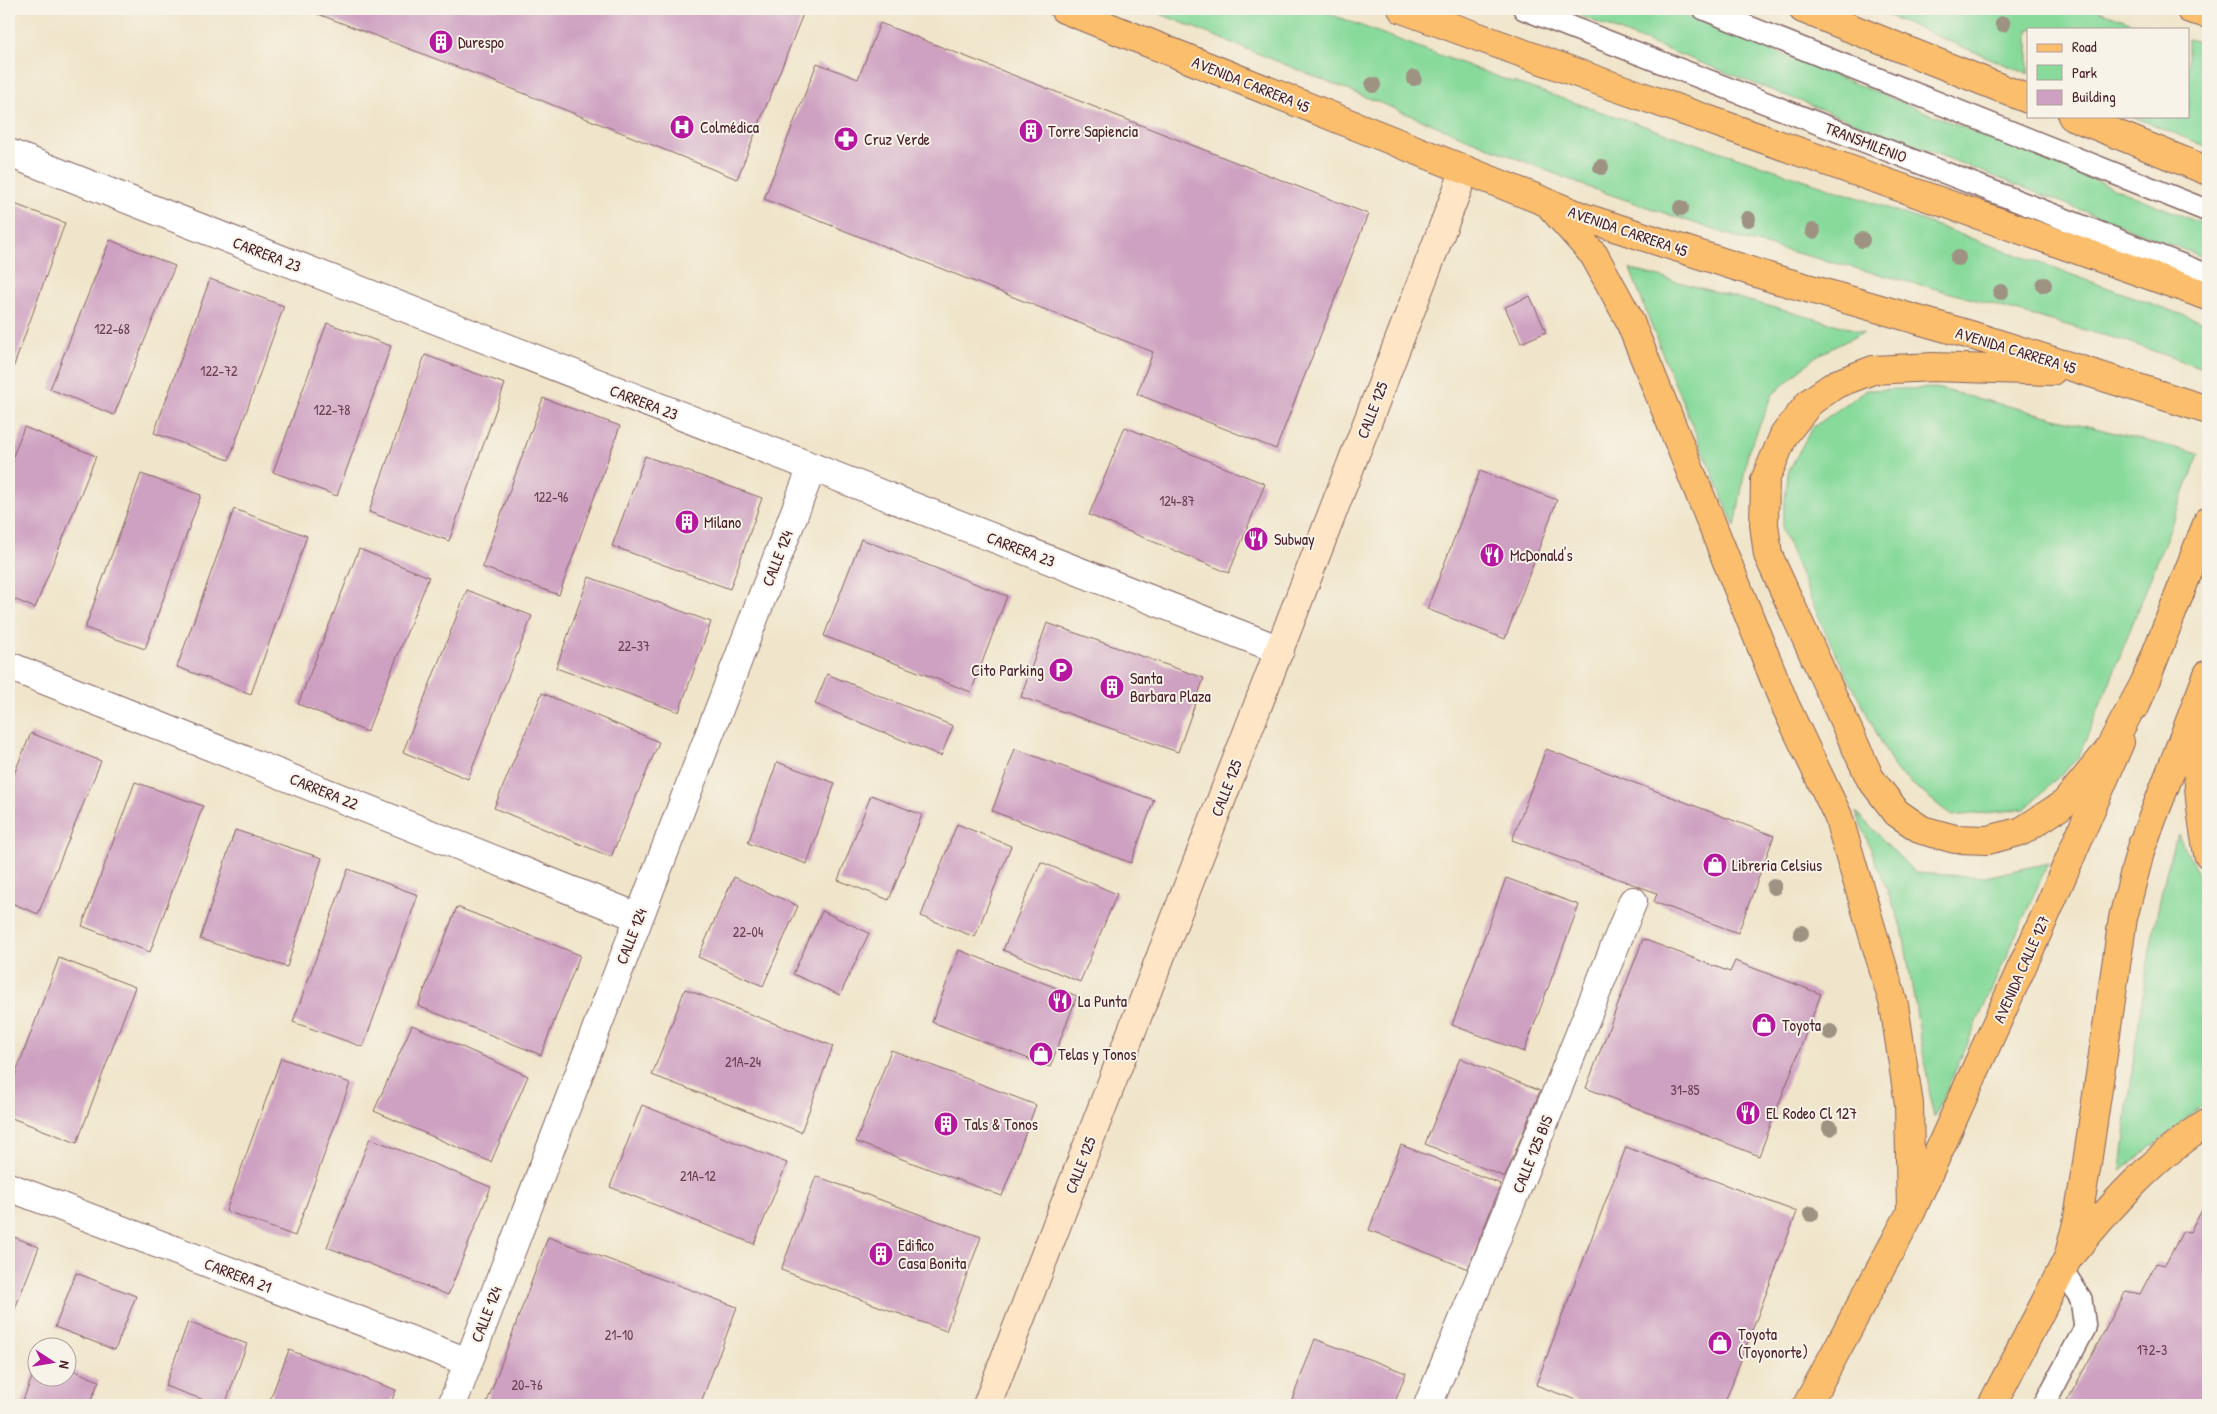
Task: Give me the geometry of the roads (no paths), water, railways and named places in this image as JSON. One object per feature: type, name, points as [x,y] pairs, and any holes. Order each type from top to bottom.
[{"type":"main road","name":"AVENIDA CARRERA 45","points":[[1064,9],[1582,217],[1772,278],[1974,336],[2208,410]]},
{"type":"main road","points":[[1402,9],[2208,296]]},
{"type":"main road","points":[[1803,9],[2027,99]]},
{"type":"main road","points":[[2190,9],[2208,14]]},
{"type":"main road","points":[[2077,118],[2208,171]]},
{"type":"main road","points":[[1548,203],[1594,256],[1628,316],[1785,704],[1838,816],[1894,1005],[1909,1104],[1911,1212]]},
{"type":"main road","points":[[2087,372],[1933,367],[1873,370],[1836,384],[1810,402],[1784,435],[1765,480],[1764,524],[1768,555],[1870,778],[1897,813],[1922,830],[1955,839],[1988,840],[2022,831],[2065,804],[2108,751],[2144,684]]},
{"type":"main road","name":"AVENIDA CALLE 127","points":[[1807,1405],[1911,1212],[2045,916],[2144,684],[2208,520]]},
{"type":"main road","points":[[1992,1405],[2065,1263],[2077,1223],[2123,918],[2141,848],[2208,674]]},
{"type":"main road","points":[[2197,702],[2196,762],[2200,811],[2208,854]]},
{"type":"main road","points":[[2065,1263],[2102,1217],[2156,1164],[2208,1123]]},
{"type":"street","name":"CARRERA 23","points":[[9,153],[1280,650]]},
{"type":"street","name":"CALLE 125","points":[[987,1405],[1465,170]]},
{"type":"street","name":"CALLE 124","points":[[452,1405],[812,467]]},
{"type":"street","name":"CARRERA 22","points":[[9,666],[638,917]]},
{"type":"street","name":"CALLE 125 BIS","points":[[1428,1405],[1633,901]]},
{"type":"street","name":"CARRERA 21","points":[[9,1187],[468,1362]]},
{"type":"lane","name":"TRANSMILENIO","points":[[1524,9],[2208,275]]},
{"type":"lane","points":[[1704,9],[2208,211]]},
{"type":"lane","points":[[2044,1405],[2085,1328],[2081,1299],[2065,1263]]},
{"type":"place","name":"Durespo","points":[[441,42]]},
{"type":"place","name":"Colmédica","points":[[682,127]]},
{"type":"place","name":"Torre Sapiencia","points":[[1031,131]]},
{"type":"place","name":"Cruz Verde","points":[[846,139]]},
{"type":"place","name":"Milano","points":[[687,522]]},
{"type":"place","name":"Subway","points":[[1256,539]]},
{"type":"place","name":"McDonald's","points":[[1492,555]]},
{"type":"place","name":"Cito Parking","points":[[1061,670]]},
{"type":"place","name":"Santa Barbara Plaza","points":[[1112,687]]},
{"type":"place","name":"Libreria Celsius","points":[[1715,865]]},
{"type":"place","name":"La Punta","points":[[1060,1001]]},
{"type":"place","name":"Toyota","points":[[1764,1025]]},
{"type":"place","name":"Telas y Tonos","points":[[1041,1054]]},
{"type":"place","name":"EL Rodeo Cl 127","points":[[1748,1113]]},
{"type":"place","name":"Tals & Tonos","points":[[946,1124]]},
{"type":"place","name":"Edifico Casa Bonita","points":[[881,1254]]},
{"type":"place","name":"Toyota (Toyonorte)","points":[[1720,1343]]}]
